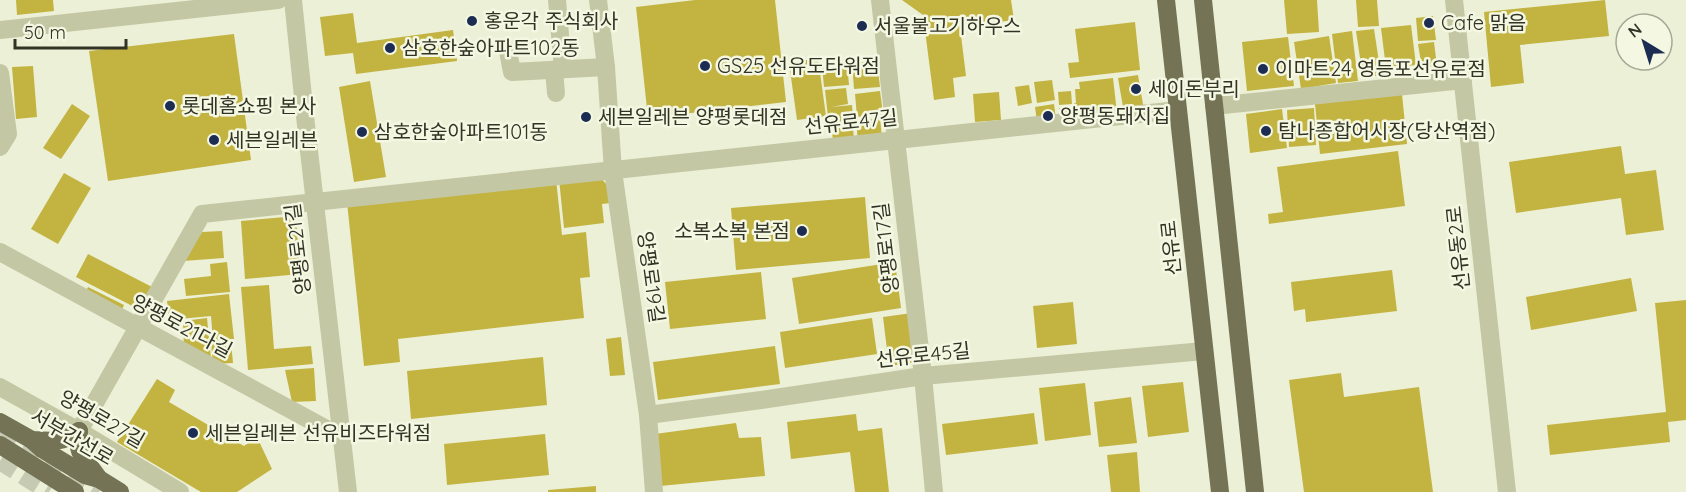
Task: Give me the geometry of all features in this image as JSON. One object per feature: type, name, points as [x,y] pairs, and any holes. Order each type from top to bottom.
[{"type":"main road","name":"선유로","points":[[1166,0],[1220,492]]},
{"type":"main road","points":[[1203,0],[1255,492]]},
{"type":"main road","name":"서부간선로","points":[[0,422],[85,475],[99,479],[120,492]]},
{"type":"main road","points":[[32,441],[54,442],[69,438],[79,431]]},
{"type":"main road","points":[[79,431],[77,443],[80,451],[99,479]]},
{"type":"main road","points":[[0,445],[75,492]]},
{"type":"street","points":[[0,30],[278,0]]},
{"type":"street","name":"양평로21길","points":[[293,0],[348,492]]},
{"type":"street","points":[[556,0],[559,69],[556,93]]},
{"type":"street","name":"양평로19길","points":[[598,0],[606,67],[613,171],[648,415],[654,492]]},
{"type":"street","name":"양평로17길","points":[[880,0],[934,492]]},
{"type":"street","name":"선유동2로","points":[[1454,0],[1507,492]]},
{"type":"street","points":[[508,51],[512,72],[606,67]]},
{"type":"street","points":[[0,74],[8,134],[0,147]]},
{"type":"street","points":[[1214,106],[1463,80]]},
{"type":"street","name":"선유로47길","points":[[137,327],[202,214],[1178,110]]},
{"type":"street","name":"양평로21다길","points":[[0,252],[343,438]]},
{"type":"street","points":[[79,431],[137,327]]},
{"type":"street","name":"선유로45길","points":[[648,415],[923,376],[1204,351]]},
{"type":"street","name":"양평로27길","points":[[0,387],[180,492]]},
{"type":"building","points":[[16,0],[53,0],[54,11],[17,15]]},
{"type":"building","points":[[695,0],[775,0],[786,102],[648,118],[636,7]]},
{"type":"building","points":[[902,0],[1011,0],[1014,20],[960,27],[966,76],[953,78],[955,97],[934,100],[923,15]]},
{"type":"building","points":[[1284,0],[1317,0],[1319,32],[1287,34]]},
{"type":"building","points":[[1356,0],[1377,0],[1379,26],[1358,27]]},
{"type":"building","points":[[1605,0],[1609,36],[1520,45],[1524,83],[1491,87],[1484,12]]},
{"type":"building","name":"삼호한숲아파트102동","points":[[353,13],[357,43],[453,30],[457,61],[356,74],[353,53],[325,56],[320,17]]},
{"type":"building","points":[[1433,16],[1436,40],[1418,41],[1416,18]]},
{"type":"building","points":[[1135,22],[1140,70],[1070,78],[1068,63],[1079,62],[1075,29]]},
{"type":"building","points":[[1411,25],[1416,65],[1386,68],[1381,28]]},
{"type":"building","points":[[1374,29],[1381,75],[1363,78],[1356,31]]},
{"type":"building","points":[[1352,31],[1358,81],[1338,83],[1332,34]]},
{"type":"building","name":"롯데홈쇼핑 본사","points":[[234,34],[251,160],[108,181],[89,51]]},
{"type":"building","points":[[1329,36],[1336,83],[1301,89],[1294,42]]},
{"type":"building","points":[[1288,37],[1294,86],[1247,91],[1242,42]]},
{"type":"building","points":[[1434,42],[1437,66],[1422,68],[1418,44]]},
{"type":"building","points":[[818,58],[826,116],[797,120],[789,63]]},
{"type":"building","points":[[877,61],[880,87],[854,89],[852,63]]},
{"type":"building","points":[[847,63],[849,85],[824,87],[822,66]]},
{"type":"building","points":[[33,66],[37,117],[16,119],[12,67]]},
{"type":"building","points":[[1138,75],[1144,110],[1124,113],[1118,78]]},
{"type":"building","points":[[1113,78],[1117,113],[1060,118],[1059,108],[1075,107],[1075,89],[1080,89],[1079,82]]},
{"type":"building","points":[[1052,80],[1055,100],[1037,103],[1034,82]]},
{"type":"building","name":"삼호한숲아파트101동","points":[[370,81],[386,177],[354,182],[339,87]]},
{"type":"building","points":[[1029,85],[1032,103],[1018,106],[1015,87]]},
{"type":"building","points":[[846,88],[848,104],[831,107],[852,105],[853,116],[841,118],[841,124],[829,126],[825,90]]},
{"type":"building","points":[[880,91],[883,114],[857,117],[855,94]]},
{"type":"building","points":[[1071,91],[1072,104],[1059,105],[1058,92]]},
{"type":"building","points":[[999,92],[1001,120],[975,122],[973,94]]},
{"type":"building","points":[[1402,94],[1407,144],[1320,154],[1315,104]]},
{"type":"building","points":[[72,104],[90,116],[61,159],[43,148]]},
{"type":"building","points":[[1054,104],[1056,119],[1037,122],[1035,107]]},
{"type":"building","points":[[1314,108],[1316,145],[1289,147],[1287,110]]},
{"type":"building","points":[[1282,109],[1287,148],[1250,153],[1246,114]]},
{"type":"building","points":[[880,118],[882,138],[858,141],[856,122]]},
{"type":"building","points":[[853,126],[854,141],[833,144],[832,129]]},
{"type":"building","points":[[1621,146],[1625,174],[1656,170],[1664,230],[1626,235],[1621,198],[1516,213],[1509,162]]},
{"type":"building","points":[[1398,151],[1405,206],[1269,224],[1268,214],[1283,212],[1277,167]]},
{"type":"building","points":[[64,173],[91,188],[58,244],[31,229]]},
{"type":"building","points":[[598,175],[608,186],[610,203],[602,204],[604,223],[564,228],[559,179]]},
{"type":"building","points":[[556,179],[562,235],[586,232],[590,277],[580,278],[584,318],[398,339],[400,362],[364,366],[347,202]]},
{"type":"building","points":[[865,197],[870,258],[736,270],[731,208]]},
{"type":"building","points":[[296,216],[300,274],[245,279],[241,221]]},
{"type":"building","points":[[222,231],[224,258],[183,261],[202,232]]},
{"type":"building","points":[[88,254],[156,289],[144,312],[76,277]]},
{"type":"building","points":[[227,262],[230,292],[186,296],[184,279],[211,276],[210,264]]},
{"type":"building","points":[[895,262],[901,308],[799,324],[792,278]]},
{"type":"building","points":[[1392,270],[1397,311],[1306,322],[1305,309],[1294,311],[1291,282]]},
{"type":"building","points":[[761,272],[766,319],[670,329],[665,282]]},
{"type":"building","points":[[1631,278],[1637,311],[1531,330],[1526,297]]},
{"type":"building","points":[[269,285],[274,349],[311,346],[313,364],[248,370],[241,287]]},
{"type":"building","points":[[88,287],[124,305],[121,312],[85,293]]},
{"type":"building","points":[[229,294],[234,339],[213,341],[211,316],[169,320],[167,301]]},
{"type":"building","points":[[1686,300],[1686,420],[1668,422],[1670,442],[1550,455],[1547,425],[1666,412],[1655,303]]},
{"type":"building","points":[[1073,302],[1077,344],[1037,348],[1033,306]]},
{"type":"building","points":[[912,313],[918,362],[889,366],[883,317]]},
{"type":"building","points":[[207,318],[211,359],[184,351],[183,321]]},
{"type":"building","points":[[872,318],[877,354],[785,368],[780,332]]},
{"type":"building","points":[[621,337],[625,375],[610,376],[606,339]]},
{"type":"building","points":[[231,342],[233,363],[213,364],[211,343]]},
{"type":"building","points":[[775,346],[780,384],[658,400],[653,362]]},
{"type":"building","points":[[543,357],[547,405],[411,419],[407,371]]},
{"type":"building","points":[[314,368],[316,401],[292,402],[285,370]]},
{"type":"building","points":[[1341,373],[1344,397],[1419,387],[1433,492],[1304,492],[1289,380]]},
{"type":"building","points":[[157,379],[175,390],[169,402],[244,446],[257,437],[272,469],[237,492],[201,492],[117,442]]},
{"type":"building","points":[[1183,382],[1189,432],[1148,437],[1142,386]]},
{"type":"building","points":[[1085,383],[1091,435],[1045,441],[1039,388]]},
{"type":"building","points":[[1131,397],[1137,443],[1099,447],[1094,402]]},
{"type":"building","points":[[1034,413],[1038,444],[946,455],[942,424]]},
{"type":"building","points":[[856,414],[858,431],[882,428],[889,492],[855,492],[850,452],[791,459],[787,422]]},
{"type":"building","points":[[736,423],[739,438],[761,437],[765,476],[660,486],[655,434]]},
{"type":"building","points":[[545,434],[549,475],[447,485],[444,444]]},
{"type":"building","points":[[1137,452],[1140,492],[1111,492],[1107,455]]},
{"type":"building","points":[[596,486],[596,492],[548,492],[548,490]]},
{"type":"tunnel","points":[[0,433],[99,492]]},
{"type":"tunnel","points":[[0,461],[49,492]]},
{"type":"place","name":"홍운각 주식회사","points":[[472,21]]},
{"type":"place","name":"Cafe 맑음","points":[[1429,23]]},
{"type":"place","name":"서울불고기하우스","points":[[862,26]]},
{"type":"place","name":"삼호한숲아파트102동","points":[[390,48]]},
{"type":"place","name":"GS25 선유도타워점","points":[[705,66]]},
{"type":"place","name":"이마트24 영등포선유로점","points":[[1263,69]]},
{"type":"place","name":"세이돈부리","points":[[1136,89]]},
{"type":"place","name":"롯데홈쇼핑 본사","points":[[170,106]]},
{"type":"place","name":"양평동돼지집","points":[[1048,116]]},
{"type":"place","name":"세븐일레븐 양평롯데점","points":[[586,117]]},
{"type":"place","name":"탐나종합어시장(당산역점)","points":[[1266,131]]},
{"type":"place","name":"삼호한숲아파트101동","points":[[362,132]]},
{"type":"place","name":"세븐일레븐","points":[[214,140]]},
{"type":"place","name":"소복소복 본점","points":[[802,231]]},
{"type":"place","name":"세븐일레븐 선유비즈타워점","points":[[193,433]]}]
